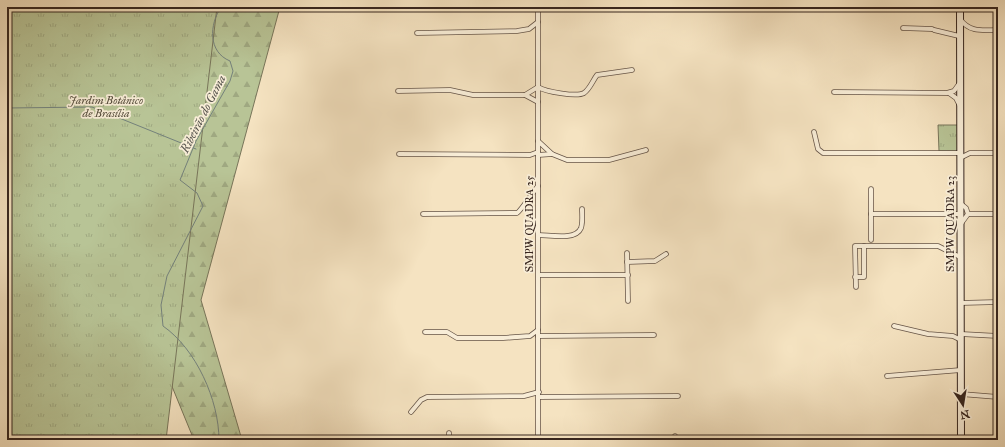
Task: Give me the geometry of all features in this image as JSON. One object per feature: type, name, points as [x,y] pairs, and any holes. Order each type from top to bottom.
[{"type":"street","name":"SMPW QUADRA 25","points":[[538,7],[538,440]]},
{"type":"street","name":"SMPW QUADRA 23","points":[[960,7],[959,104],[961,440]]},
{"type":"street","points":[[960,19],[972,30],[998,30]]},
{"type":"street","points":[[417,33],[524,31],[538,22]]},
{"type":"street","points":[[903,28],[933,29],[959,36]]},
{"type":"street","points":[[525,95],[538,87],[548,92],[583,94],[597,75],[632,70]]},
{"type":"street","points":[[834,92],[946,93],[954,91],[960,81]]},
{"type":"street","points":[[398,91],[450,90],[473,95],[525,95],[538,102]]},
{"type":"street","points":[[946,93],[953,95],[959,104]]},
{"type":"street","points":[[814,132],[818,149],[823,153],[998,153]]},
{"type":"street","points":[[538,141],[552,154],[563,160],[609,160],[646,150]]},
{"type":"street","points":[[960,153],[970,153]]},
{"type":"street","points":[[399,154],[552,154]]},
{"type":"street","points":[[423,214],[517,213],[522,210],[525,202],[538,185]]},
{"type":"street","points":[[871,189],[871,240]]},
{"type":"street","points":[[960,202],[966,208],[968,214]]},
{"type":"street","points":[[539,235],[571,235],[577,233],[581,227],[582,209]]},
{"type":"street","points":[[870,214],[960,214]]},
{"type":"street","points":[[968,214],[998,214]]},
{"type":"street","points":[[960,225],[968,214]]},
{"type":"street","points":[[856,287],[855,246],[938,246],[960,257]]},
{"type":"street","points":[[855,277],[864,277],[864,246]]},
{"type":"street","points":[[627,253],[628,301]]},
{"type":"street","points":[[627,262],[655,261],[666,254]]},
{"type":"street","points":[[538,275],[628,275]]},
{"type":"street","points":[[960,303],[998,302]]},
{"type":"street","points":[[894,326],[928,334],[953,336],[961,334],[998,336]]},
{"type":"street","points":[[530,336],[538,330]]},
{"type":"street","points":[[425,332],[447,332],[457,338],[530,336],[538,341]]},
{"type":"street","points":[[953,336],[961,334]]},
{"type":"street","points":[[538,336],[654,335]]},
{"type":"street","points":[[887,376],[961,370]]},
{"type":"street","points":[[411,412],[421,400],[427,397],[524,396],[539,394],[678,396]]},
{"type":"street","points":[[960,394],[998,398]]},
{"type":"street","points":[[449,433],[449,440]]},
{"type":"green space","name":"Jardim Botânico de Brasília","points":[[7,7],[217,7],[166,440],[7,440]]},
{"type":"green space","points":[[203,7],[280,7],[201,300],[242,440],[194,440],[148,328]]},
{"type":"green space","points":[[938,125],[959,125],[958,151],[939,151]]},
{"type":"waterway","name":"Ribeirão do Gama","points":[[219,440],[218,425],[210,392],[186,348],[163,326],[161,305],[167,276],[203,206],[197,193],[180,180],[196,141],[230,81],[233,71],[230,61],[223,57],[214,45],[214,22],[221,7]]},
{"type":"waterway","points":[[7,108],[92,107],[196,149]]}]
